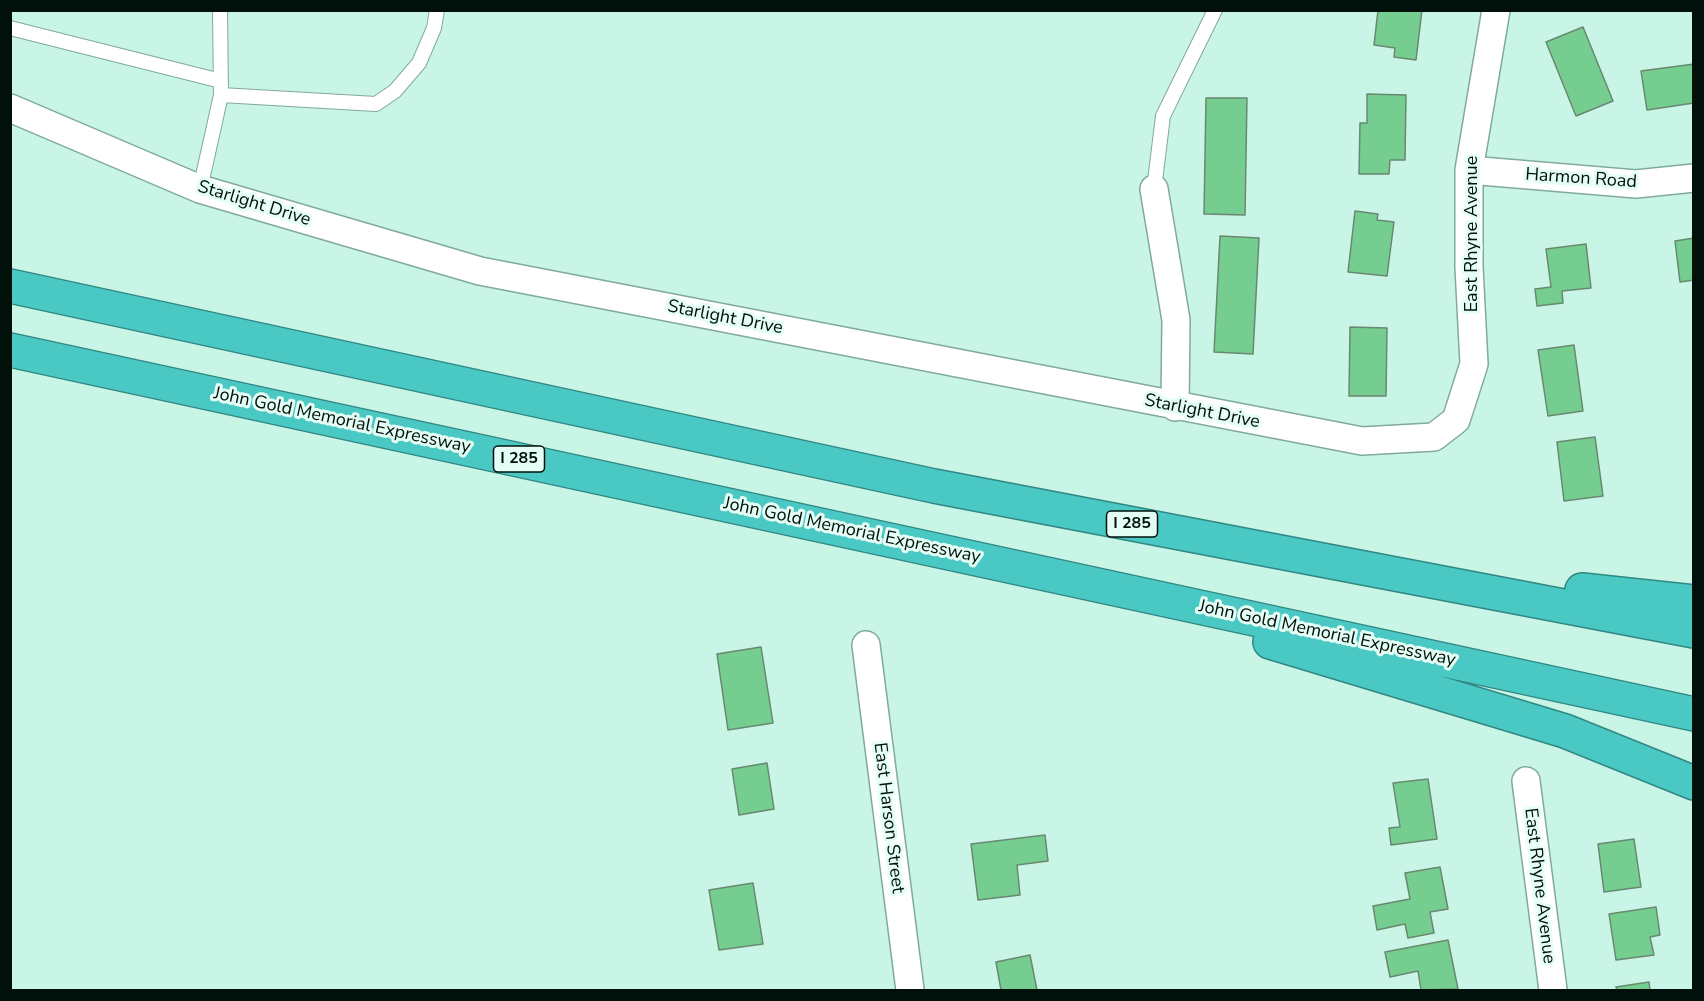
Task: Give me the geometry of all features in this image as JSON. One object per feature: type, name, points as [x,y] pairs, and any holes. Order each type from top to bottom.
[{"type":"highway","name":"I 285","points":[[10,286],[946,488],[1694,631]]},
{"type":"highway","name":"John Gold Memorial Expressway","points":[[10,350],[1694,714]]},
{"type":"highway","points":[[946,488],[1367,565],[1694,602]]},
{"type":"highway","points":[[1026,569],[1565,731],[1694,783]]},
{"type":"street","name":"East Rhyne Avenue","points":[[1456,420],[1474,364],[1469,267],[1469,170],[1496,10]]},
{"type":"street","name":"Starlight Drive","points":[[10,108],[200,189],[480,271],[1175,407],[1362,441],[1434,436],[1456,420]]},
{"type":"street","name":"Harmon Road","points":[[1469,170],[1636,184],[1694,178]]},
{"type":"street","points":[[1154,189],[1176,320],[1175,407]]},
{"type":"street","name":"East Harson Street","points":[[866,645],[910,990]]},
{"type":"street","name":"East Rhyne Avenue","points":[[1526,780],[1553,990]]},
{"type":"lane","points":[[200,189],[221,88],[220,10]]},
{"type":"lane","points":[[10,28],[221,88],[376,104],[395,91],[419,63],[434,28],[437,10]]},
{"type":"lane","points":[[1154,189],[1163,116],[1215,10]]},
{"type":"building","points":[[1378,10],[1422,10],[1416,60],[1394,57],[1395,48],[1374,45]]},
{"type":"building","points":[[1583,27],[1613,101],[1576,116],[1546,42]]},
{"type":"building","points":[[1694,64],[1694,103],[1647,110],[1641,71]]},
{"type":"building","points":[[1367,94],[1406,95],[1405,160],[1390,160],[1389,174],[1359,174],[1360,123],[1367,123]]},
{"type":"building","points":[[1206,98],[1247,98],[1245,215],[1204,214]]},
{"type":"building","points":[[1355,211],[1378,214],[1377,220],[1394,222],[1387,276],[1348,272]]},
{"type":"building","points":[[1220,236],[1259,238],[1253,354],[1214,352]]},
{"type":"building","points":[[1694,238],[1694,280],[1680,282],[1675,241]]},
{"type":"building","points":[[1586,244],[1591,288],[1562,291],[1563,303],[1537,306],[1535,289],[1551,287],[1546,249]]},
{"type":"building","points":[[1350,327],[1387,328],[1386,396],[1349,396]]},
{"type":"building","points":[[1574,345],[1583,411],[1548,416],[1538,350]]},
{"type":"building","points":[[1595,437],[1603,496],[1564,501],[1557,442]]},
{"type":"building","points":[[761,647],[773,723],[728,730],[717,654]]},
{"type":"building","points":[[767,763],[774,809],[739,815],[732,769]]},
{"type":"building","points":[[1428,779],[1437,839],[1391,845],[1389,828],[1400,827],[1393,783]]},
{"type":"building","points":[[1045,835],[1048,861],[1017,865],[1020,895],[978,900],[971,844]]},
{"type":"building","points":[[1634,839],[1641,887],[1604,892],[1598,844]]},
{"type":"building","points":[[1440,867],[1448,909],[1430,912],[1434,933],[1408,938],[1405,924],[1377,930],[1373,906],[1410,899],[1405,873]]},
{"type":"building","points":[[753,883],[763,944],[719,950],[709,890]]},
{"type":"building","points":[[1656,907],[1660,935],[1650,937],[1654,955],[1616,960],[1609,914]]},
{"type":"building","points":[[1448,940],[1458,989],[1421,990],[1418,971],[1390,977],[1385,952]]},
{"type":"building","points":[[1030,955],[1037,990],[1001,990],[996,962]]},
{"type":"building","points":[[1649,982],[1650,990],[1617,990],[1616,987]]}]
